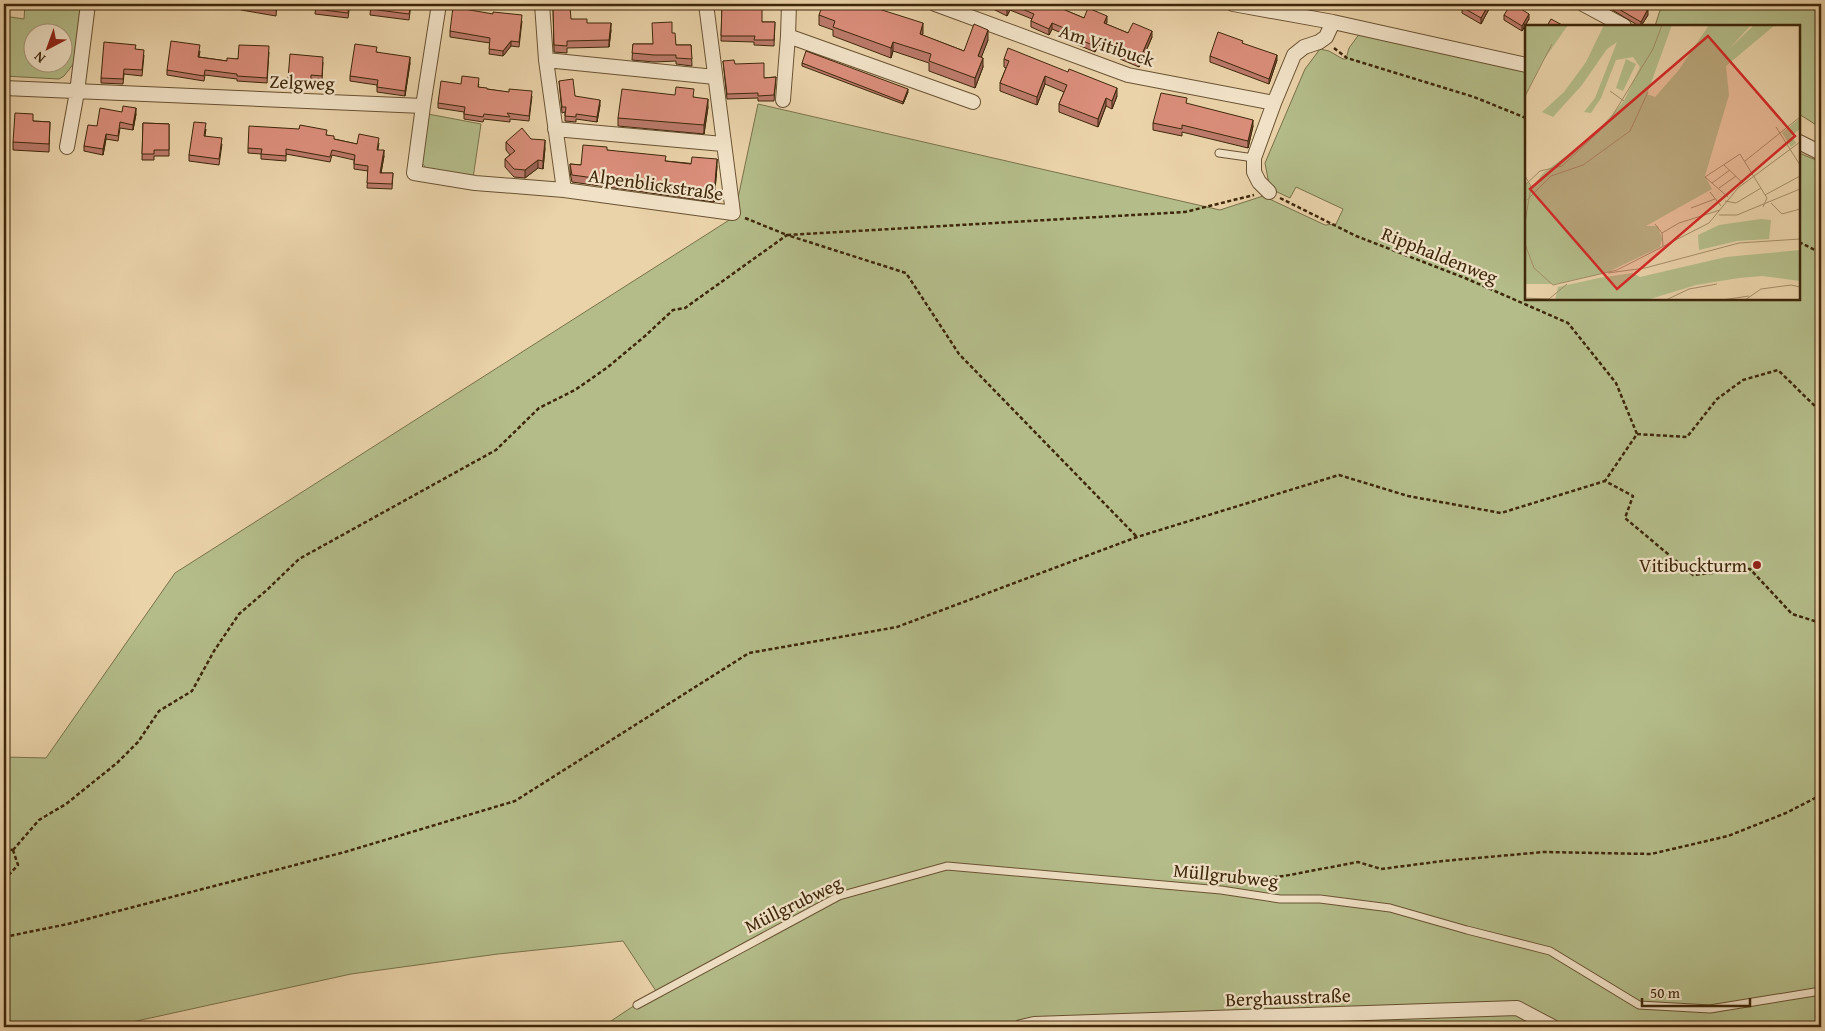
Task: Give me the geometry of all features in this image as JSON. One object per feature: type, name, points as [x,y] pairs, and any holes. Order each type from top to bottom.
[{"type":"street","points":[[67,147],[88,4]]},
{"type":"street","points":[[423,106],[439,4]]},
{"type":"street","name":"Alpenblickstraße","points":[[542,4],[546,60],[564,190]]},
{"type":"street","name":"Alpenblickstraße","points":[[423,106],[414,172],[475,183],[564,190],[733,213],[706,4]]},
{"type":"street","points":[[783,100],[789,4]]},
{"type":"street","name":"Am Vitibuck","points":[[935,4],[1128,75],[1274,103]]},
{"type":"street","points":[[1233,4],[1333,22],[1525,65]]},
{"type":"street","points":[[1583,4],[1622,25]]},
{"type":"street","points":[[1269,192],[1259,182],[1254,172],[1254,158],[1274,103],[1294,55],[1304,47],[1319,42],[1326,37],[1333,22]]},
{"type":"street","points":[[788,36],[973,102]]},
{"type":"street","points":[[546,60],[715,77]]},
{"type":"street","name":"Zelgweg","points":[[4,88],[423,106]]},
{"type":"street","points":[[555,129],[723,144]]},
{"type":"street","points":[[1800,142],[1821,153]]},
{"type":"street","name":"Berghausstraße","points":[[1021,1027],[1044,1024],[1517,1008],[1553,1027]]},
{"type":"lane","points":[[1219,153],[1254,158]]},
{"type":"lane","name":"Müllgrubweg","points":[[637,1005],[840,896],[947,866],[1221,890],[1280,898],[1320,899],[1390,908],[1550,952],[1639,1005],[1710,1009],[1821,991]]},
{"type":"path","points":[[1326,37],[1335,50],[1347,58],[1474,97],[1525,118]]},
{"type":"path","points":[[13,850],[39,820],[66,804],[117,763],[138,742],[158,711],[192,690],[214,651],[239,614],[268,589],[299,558],[496,450],[539,408],[575,390],[608,367],[673,310],[685,308],[787,234],[1185,212],[1269,192]]},
{"type":"path","name":"Ripphaldenweg","points":[[1269,192],[1356,236],[1465,278],[1568,323],[1616,383],[1637,434]]},
{"type":"path","points":[[733,213],[787,234],[906,273],[959,354],[1137,537]]},
{"type":"path","points":[[1800,242],[1821,253]]},
{"type":"path","points":[[4,937],[77,921],[345,852],[515,800],[749,653],[897,627],[1137,537],[1338,475],[1408,496],[1501,513],[1605,481],[1637,434],[1687,437],[1717,399],[1743,380],[1778,370],[1821,412]]},
{"type":"path","points":[[1605,481],[1633,496],[1625,518],[1693,575],[1750,569],[1792,614],[1821,623]]},
{"type":"path","points":[[1265,878],[1358,862],[1381,870],[1443,860],[1544,852],[1652,854],[1728,836],[1821,795]]},
{"type":"path","points":[[4,849],[13,850]]},
{"type":"path","points":[[4,880],[18,865],[13,850]]},
{"type":"green space","points":[[25,4],[83,4],[74,63],[72,66],[72,22],[22,22],[22,72],[67,72],[64,76],[59,79],[4,76],[4,16],[24,19]]},
{"type":"green space","points":[[1662,4],[1821,4],[1821,128],[1800,115],[1800,25],[1655,25]]},
{"type":"green space","points":[[1360,33],[1525,71],[1525,300],[1800,300],[1800,153],[1821,162],[1821,1027],[1364,1027],[1199,1023],[1179,1027],[602,1027],[656,991],[623,941],[498,954],[351,974],[132,1022],[118,1027],[4,1027],[4,757],[46,758],[175,573],[734,217],[758,104],[1220,210],[1263,196],[1325,225],[1336,224],[1343,209],[1296,187],[1290,198],[1275,191],[1269,184],[1265,163],[1305,69],[1320,49],[1346,59],[1349,48]]},
{"type":"green space","points":[[428,114],[481,124],[473,178],[426,168],[422,163]]},
{"type":"building","points":[[276,4],[276,10],[241,5]]},
{"type":"building","points":[[316,4],[349,4],[348,13],[315,9]]},
{"type":"building","points":[[371,4],[411,4],[409,14],[370,9]]},
{"type":"building","points":[[722,4],[762,7],[762,22],[775,22],[774,40],[754,40],[755,36],[721,36]]},
{"type":"building","points":[[823,4],[863,4],[923,23],[920,34],[964,51],[974,24],[988,30],[978,56],[983,58],[975,78],[929,61],[931,54],[893,42],[891,48],[833,27],[835,21],[819,15]]},
{"type":"building","points":[[994,4],[1010,4],[1007,10]]},
{"type":"building","points":[[1010,4],[1060,4],[1058,7],[1084,18],[1088,8],[1107,16],[1104,23],[1128,33],[1133,23],[1152,31],[1139,61],[1120,53],[1122,49],[1098,39],[1095,46],[1076,38],[1078,34],[1052,23],[1049,29],[1031,21],[1034,14]]},
{"type":"building","points":[[1464,4],[1489,4],[1481,18],[1462,7]]},
{"type":"building","points":[[1511,4],[1529,14],[1522,26],[1504,15]]},
{"type":"building","points":[[1610,4],[1638,4],[1648,9],[1641,22]]},
{"type":"building","points":[[453,7],[493,14],[493,12],[522,15],[519,42],[511,41],[503,51],[489,49],[490,38],[450,31]]},
{"type":"building","points":[[553,7],[570,7],[571,19],[587,19],[587,23],[611,23],[609,40],[567,41],[567,46],[554,45]]},
{"type":"building","points":[[1551,19],[1562,25],[1548,25]]},
{"type":"building","points":[[672,22],[672,33],[675,33],[676,45],[691,45],[692,59],[676,58],[676,55],[632,53],[633,44],[653,44],[652,23]]},
{"type":"building","points":[[1218,32],[1243,41],[1242,43],[1277,55],[1269,79],[1210,56]]},
{"type":"building","points":[[171,41],[200,45],[198,57],[227,61],[227,58],[238,59],[239,45],[269,46],[267,78],[237,76],[237,74],[205,70],[204,76],[167,70]]},
{"type":"building","points":[[104,42],[136,45],[135,49],[144,50],[142,70],[124,69],[123,79],[101,78]]},
{"type":"building","points":[[355,44],[377,47],[376,52],[410,57],[405,91],[377,87],[378,80],[350,76]]},
{"type":"building","points":[[1008,48],[1068,72],[1069,69],[1117,88],[1112,101],[1106,98],[1098,119],[1059,104],[1067,85],[1045,76],[1037,97],[1000,83],[1009,61],[1004,59]]},
{"type":"building","points":[[806,51],[908,89],[903,102],[802,63]]},
{"type":"building","points":[[290,54],[323,57],[322,76],[311,75],[311,81],[288,79]]},
{"type":"building","points":[[734,60],[735,64],[764,63],[764,78],[776,77],[774,95],[758,96],[758,93],[727,94],[723,61]]},
{"type":"building","points":[[462,76],[479,78],[478,87],[487,89],[509,92],[509,89],[532,91],[529,116],[507,113],[510,117],[484,114],[483,117],[464,114],[465,107],[438,103],[441,81],[461,84]]},
{"type":"building","points":[[573,79],[575,96],[600,100],[597,117],[576,114],[576,117],[565,116],[566,107],[562,107],[559,81]]},
{"type":"building","points":[[676,87],[694,89],[693,97],[708,99],[704,125],[618,118],[622,89],[675,95]]},
{"type":"building","points":[[1161,93],[1187,98],[1186,103],[1253,120],[1248,141],[1182,125],[1182,129],[1153,123]]},
{"type":"building","points":[[123,106],[136,108],[133,125],[120,122],[118,136],[106,134],[103,149],[84,146],[88,125],[97,126],[100,108],[122,112]]},
{"type":"building","points":[[15,113],[33,114],[33,121],[50,122],[49,144],[13,142]]},
{"type":"building","points":[[194,122],[206,123],[204,136],[222,138],[219,159],[189,155]]},
{"type":"building","points":[[143,123],[169,124],[169,150],[154,150],[154,154],[142,154]]},
{"type":"building","points":[[300,125],[327,130],[326,135],[334,136],[334,139],[357,144],[359,134],[379,138],[377,150],[384,150],[380,173],[393,173],[392,184],[367,183],[368,166],[354,164],[355,155],[332,150],[330,157],[286,149],[286,156],[261,154],[262,149],[248,148],[249,126],[299,129]]},
{"type":"building","points":[[522,128],[531,139],[545,140],[543,161],[538,160],[525,170],[514,169],[505,159],[515,151],[506,142]]},
{"type":"building","points":[[583,145],[607,147],[607,150],[666,156],[665,161],[691,164],[692,157],[717,159],[714,194],[572,175],[570,164],[581,165]]},
{"type":"place","name":"Vitibuckturm","points":[[1757,565]]}]
